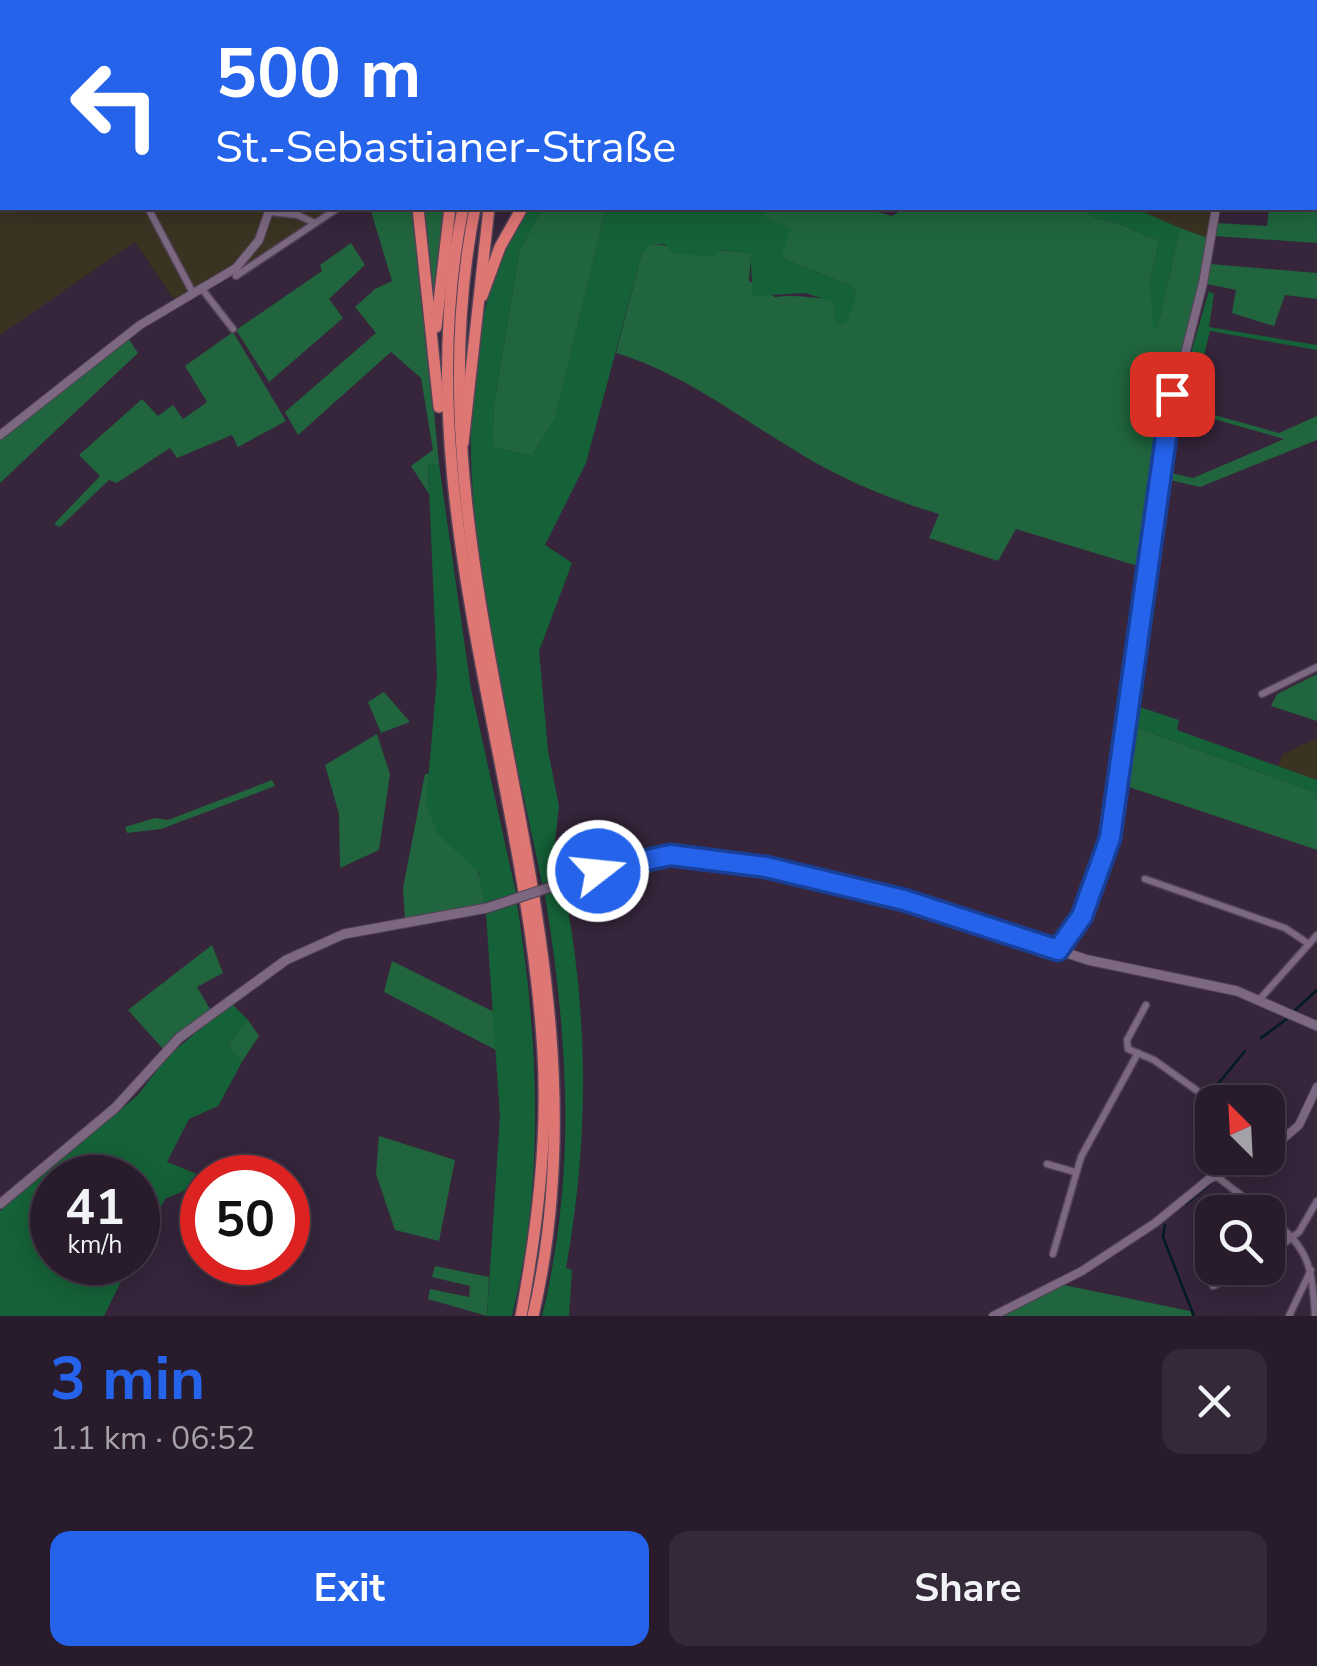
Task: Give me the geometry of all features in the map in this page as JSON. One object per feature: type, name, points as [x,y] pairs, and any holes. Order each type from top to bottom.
[{"type":"highway","points":[[418,210],[440,430],[454,459]]},
{"type":"highway","points":[[434,350],[450,210]]},
{"type":"highway","points":[[462,210],[447,340],[454,459],[472,632],[525,903],[541,1037],[544,1142],[521,1316]]},
{"type":"highway","points":[[475,210],[460,323],[454,459],[534,880],[551,1000],[555,1148],[548,1228],[533,1316]]},
{"type":"highway","points":[[454,459],[467,427],[470,354],[489,210]]},
{"type":"highway","points":[[470,354],[490,270],[521,210]]},
{"type":"main road","points":[[0,1204],[115,1108],[179,1038],[258,978],[324,940],[486,908],[646,857],[702,858],[873,892],[1054,949],[1260,1000],[1317,1026]]},
{"type":"street","points":[[149,210],[198,291],[233,329]]},
{"type":"street","points":[[0,434],[140,325],[244,261],[259,240],[270,210],[300,214]]},
{"type":"street","points":[[288,210],[315,223]]},
{"type":"street","points":[[236,276],[335,210]]},
{"type":"street","points":[[1054,949],[1082,916],[1110,838],[1161,450],[1202,287],[1216,210]]},
{"type":"street","points":[[1262,694],[1317,667]]},
{"type":"street","points":[[1145,880],[1285,928],[1308,944]]},
{"type":"street","points":[[1260,1000],[1317,935]]},
{"type":"street","points":[[1146,1005],[1126,1044],[1195,1088]]},
{"type":"street","points":[[1053,1254],[1075,1172],[1138,1053]]},
{"type":"street","points":[[1285,1139],[1304,1117],[1317,1088]]},
{"type":"street","points":[[1048,1164],[1075,1172]]},
{"type":"street","points":[[993,1316],[1082,1271],[1216,1176],[1240,1195]]},
{"type":"street","points":[[1285,1243],[1294,1236],[1317,1200]]},
{"type":"street","points":[[1285,1229],[1294,1236],[1311,1270],[1315,1316]]},
{"type":"street","points":[[1288,1316],[1311,1270]]},
{"type":"shaded area","points":[[0,210],[338,210],[183,302],[172,297],[135,242],[0,335]]},
{"type":"shaded area","points":[[1138,210],[1213,210],[1208,238]]},
{"type":"shaded area","points":[[1317,738],[1317,780],[1278,766],[1283,754]]},
{"type":"green space","points":[[371,210],[415,210],[439,464],[428,464],[429,494],[411,466],[433,450],[421,378],[391,352],[298,435],[285,412],[376,333],[355,307],[375,289],[392,281]]},
{"type":"green space","points":[[424,210],[445,210],[433,299]]},
{"type":"green space","points":[[527,210],[541,210],[519,252],[494,406],[493,447],[532,456],[555,418],[606,210],[765,210],[763,216],[791,229],[781,258],[851,286],[857,294],[847,322],[839,325],[834,319],[834,302],[805,293],[753,296],[750,253],[721,250],[715,256],[674,254],[665,244],[651,244],[642,253],[586,463],[545,545],[572,563],[539,651],[548,751],[559,806],[555,842],[562,878],[542,884],[507,721],[477,540],[471,449],[475,362],[493,281]]},
{"type":"green space","points":[[541,210],[606,210],[555,419],[532,456],[492,447],[494,406],[519,252]]},
{"type":"green space","points":[[765,210],[871,210],[892,216],[902,210],[1087,210],[1094,218],[1159,240],[1150,283],[1157,329],[1180,228],[1208,238],[1193,315],[1166,399],[1144,568],[1016,529],[998,561],[929,538],[939,514],[844,478],[685,383],[616,353],[642,253],[650,244],[751,253],[749,281],[775,297],[837,298],[857,294],[851,286],[781,258],[762,216]]},
{"type":"green space","points":[[1087,210],[1139,210],[1180,228],[1157,329],[1153,328],[1150,283],[1159,240],[1094,218]]},
{"type":"green space","points":[[1269,210],[1317,210],[1317,243],[1215,236],[1217,223],[1267,226]]},
{"type":"green space","points":[[351,243],[365,265],[329,299],[343,318],[269,382],[236,330],[322,271],[320,265]]},
{"type":"green space","points":[[1210,264],[1317,273],[1317,299],[1285,295],[1274,326],[1232,313],[1236,290],[1207,284]]},
{"type":"green space","points":[[1209,291],[1214,294],[1209,327],[1317,345],[1317,350],[1210,331],[1203,359],[1190,356]]},
{"type":"green space","points":[[233,332],[286,421],[238,447],[232,435],[177,458],[170,448],[117,483],[109,480],[60,527],[54,524],[100,476],[79,455],[142,399],[158,416],[173,405],[183,419],[207,402],[185,366]]},
{"type":"green space","points":[[128,338],[138,353],[0,483],[0,440]]},
{"type":"green space","points":[[1176,396],[1187,398],[1186,407],[1279,433],[1317,416],[1317,440],[1200,487],[1161,478],[1162,471],[1193,478],[1284,439],[1185,411],[1171,412]]},
{"type":"green space","points":[[428,464],[439,464],[471,689],[516,893],[484,903],[479,873],[438,834],[426,805],[437,677]]},
{"type":"green space","points":[[1317,674],[1317,721],[1271,706],[1277,694]]},
{"type":"green space","points":[[384,692],[410,722],[381,733],[368,702]]},
{"type":"green space","points":[[1134,705],[1179,720],[1177,730],[1317,780],[1317,793],[1132,726]]},
{"type":"green space","points":[[1132,726],[1317,793],[1317,850],[1123,785]]},
{"type":"green space","points":[[377,734],[390,774],[379,850],[340,868],[339,814],[325,765]]},
{"type":"green space","points":[[425,774],[429,774],[428,796],[434,823],[477,871],[484,903],[405,920],[403,888]]},
{"type":"green space","points":[[272,780],[275,786],[161,829],[127,833],[125,827],[155,818],[168,820]]},
{"type":"green space","points":[[564,888],[582,1031],[582,1125],[566,1268],[572,1270],[569,1316],[542,1316],[560,1210],[565,1106],[559,1001],[545,895]]},
{"type":"green space","points":[[517,904],[534,1059],[534,1162],[523,1265],[512,1316],[487,1316],[500,1116],[486,914]]},
{"type":"green space","points":[[212,945],[223,973],[197,987],[210,1009],[163,1049],[128,1010]]},
{"type":"green space","points":[[392,961],[494,1012],[496,1050],[384,992]]},
{"type":"green space","points":[[231,1003],[248,1020],[228,1045],[242,1062],[218,1106],[189,1119],[167,1162],[180,1167],[180,1192],[165,1199],[160,1209],[160,1155],[67,1155],[138,1095],[167,1057]]},
{"type":"green space","points":[[248,1020],[259,1036],[242,1062],[228,1045]]},
{"type":"green space","points":[[379,1136],[455,1160],[439,1241],[395,1230],[376,1174]]},
{"type":"green space","points":[[30,1186],[30,1285],[119,1285],[104,1316],[0,1316],[0,1211]]},
{"type":"green space","points":[[435,1266],[489,1277],[487,1316],[428,1299],[430,1289],[469,1297],[470,1286],[432,1277]]},
{"type":"green space","points":[[1059,1284],[1190,1311],[1192,1316],[994,1316]]},
{"type":"waterway","points":[[1293,1012],[1317,990]]},
{"type":"waterway","points":[[1261,1038],[1288,1018]]},
{"type":"waterway","points":[[1217,1085],[1245,1051]]},
{"type":"waterway","points":[[1186,1204],[1210,1184]]},
{"type":"waterway","points":[[1165,1225],[1163,1237],[1194,1316]]},
{"type":"route","points":[[598,871],[646,857],[670,855],[766,867],[904,900],[1058,950],[1082,916],[1110,838],[1161,450],[1172,394]]}]
